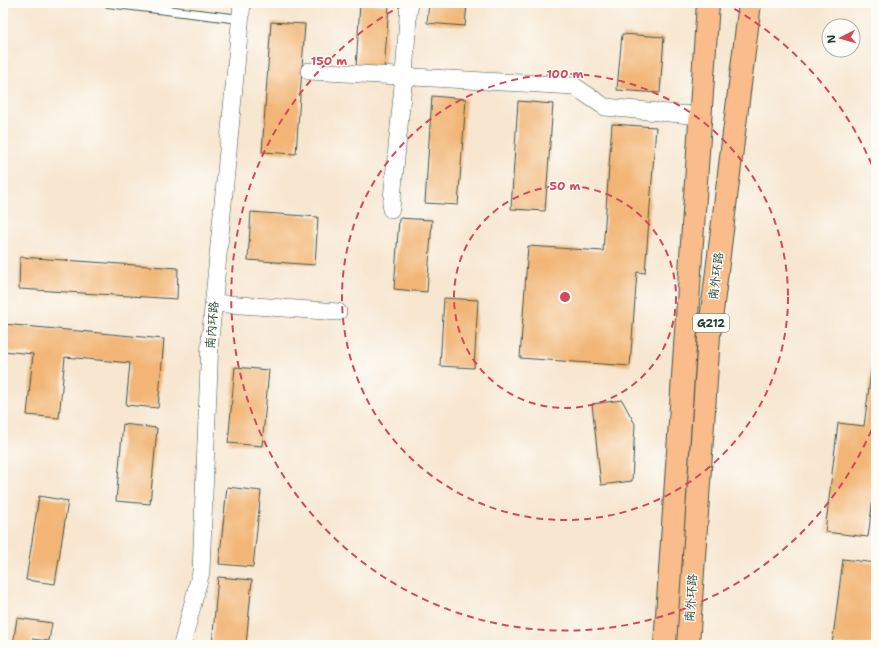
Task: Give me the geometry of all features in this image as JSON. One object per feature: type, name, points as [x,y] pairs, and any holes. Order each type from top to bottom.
[{"type":"highway","name":"南外环路","points":[[665,645],[708,3]]},
{"type":"highway","name":"南外环路","points":[[688,645],[709,336],[750,3]]},
{"type":"street","points":[[391,209],[404,75],[409,3]]},
{"type":"street","name":"南内环路","points":[[182,645],[200,572],[210,340],[241,11]]},
{"type":"street","points":[[309,71],[404,75],[574,86],[605,107],[701,116]]},
{"type":"street","points":[[213,303],[338,312]]},
{"type":"lane","points":[[108,3],[241,11]]},
{"type":"building","points":[[360,3],[389,5],[384,70],[356,68]]},
{"type":"building","points":[[429,3],[467,3],[465,26],[427,23]]},
{"type":"building","points":[[271,22],[305,24],[296,154],[262,152]]},
{"type":"building","points":[[622,34],[664,37],[660,93],[617,90]]},
{"type":"building","points":[[432,96],[466,99],[458,205],[425,203]]},
{"type":"building","points":[[518,101],[553,104],[545,211],[511,209]]},
{"type":"building","points":[[612,124],[656,127],[645,273],[637,272],[630,366],[520,358],[528,246],[603,251]]},
{"type":"building","points":[[251,212],[318,217],[315,265],[248,260]]},
{"type":"building","points":[[399,218],[432,220],[427,292],[394,289]]},
{"type":"building","points":[[20,257],[178,268],[177,299],[19,289]]},
{"type":"building","points":[[444,298],[478,300],[474,368],[440,366]]},
{"type":"building","points":[[3,324],[164,339],[158,408],[126,405],[130,363],[65,357],[59,418],[27,415],[33,354],[3,351]]},
{"type":"building","points":[[873,356],[876,357],[876,474],[868,537],[825,532],[838,423],[864,426]]},
{"type":"building","points":[[235,367],[269,370],[262,446],[228,443]]},
{"type":"building","points":[[622,400],[635,424],[632,481],[601,485],[592,404]]},
{"type":"building","points":[[123,424],[157,428],[150,504],[116,501]]},
{"type":"building","points":[[227,487],[261,491],[253,567],[219,564]]},
{"type":"building","points":[[39,496],[68,501],[55,584],[26,580]]},
{"type":"building","points":[[843,559],[876,563],[876,645],[832,645]]},
{"type":"building","points":[[218,577],[252,580],[246,645],[212,645]]},
{"type":"building","points":[[17,618],[52,623],[49,641],[32,639],[31,645],[13,645]]}]
